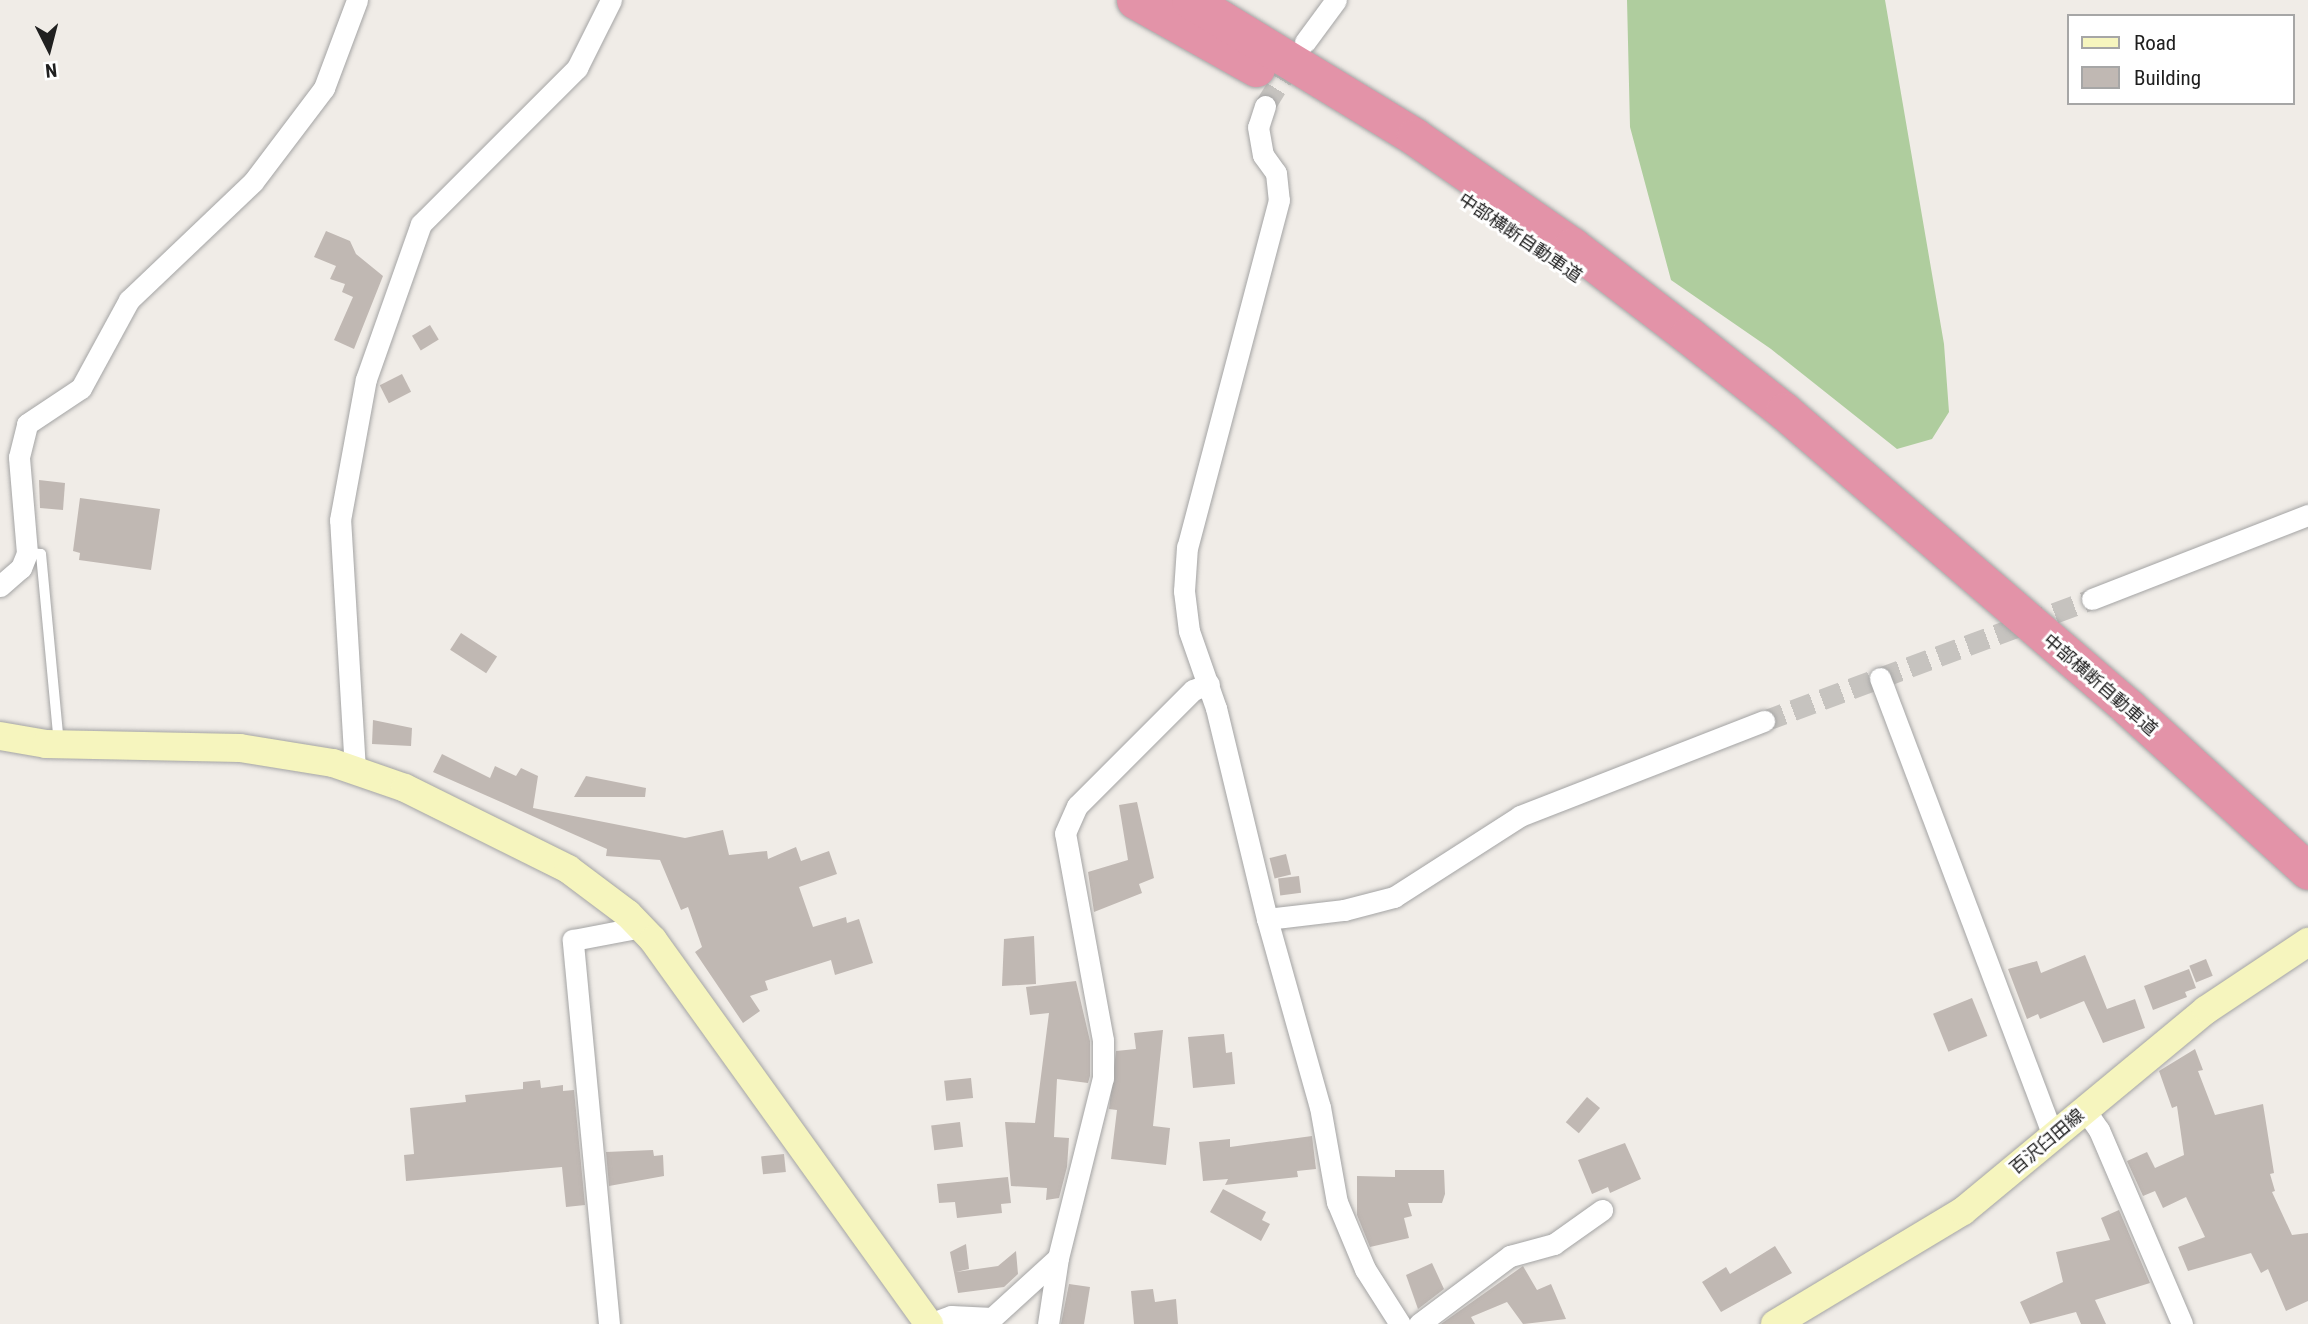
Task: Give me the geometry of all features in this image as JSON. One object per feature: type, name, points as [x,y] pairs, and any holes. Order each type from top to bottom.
[{"type":"highway","name":"中部横断自動車道","points":[[1135,0],[1254,66],[1412,164],[1560,264],[1889,501]]},
{"type":"highway","name":"中部横断自動車道","points":[[1190,0],[1415,137],[1572,246],[1784,411],[2129,708],[2305,868]]},
{"type":"main road","points":[[0,736],[59,744],[240,748],[300,755],[355,770],[538,852],[593,885],[641,927],[929,1324]]},
{"type":"main road","name":"百沢臼田線","points":[[1775,1324],[1963,1211],[2206,1010],[2308,942]]},
{"type":"street","points":[[0,586],[21,568],[27,553],[19,457],[27,424],[80,387],[129,300],[253,181],[324,88],[357,0]]},
{"type":"street","points":[[355,770],[340,520],[366,379],[421,224],[577,68],[611,0]]},
{"type":"street","points":[[1305,42],[1336,0]]},
{"type":"street","points":[[1265,106],[1258,127],[1263,155],[1276,173],[1279,200],[1187,547],[1184,591],[1189,631],[1209,684],[1267,919],[1322,1118],[1337,1202],[1365,1269],[1400,1324]]},
{"type":"street","points":[[2092,599],[2308,515]]},
{"type":"street","points":[[1880,678],[2053,1137]]},
{"type":"street","points":[[1048,1324],[1058,1258],[1103,1062],[1087,946],[1065,833],[1077,806],[1193,690],[1209,684]]},
{"type":"street","points":[[1267,919],[1344,910],[1394,897],[1521,816],[1764,722]]},
{"type":"street","points":[[610,1324],[573,940],[641,927]]},
{"type":"street","points":[[2085,1110],[2099,1130],[2182,1324]]},
{"type":"street","points":[[1419,1324],[1510,1256],[1554,1244],[1601,1210]]},
{"type":"street","points":[[929,1324],[951,1316],[992,1318],[1058,1258]]},
{"type":"lane","points":[[27,553],[41,554],[59,744]]},
{"type":"green space","points":[[1627,0],[1885,0],[1944,344],[1949,412],[1932,439],[1897,449],[1771,349],[1671,280],[1630,127]]},
{"type":"building","points":[[326,231],[350,241],[356,254],[383,276],[354,349],[334,340],[353,297],[342,292],[345,284],[330,279],[336,266],[314,257]]},
{"type":"building","points":[[430,325],[439,340],[421,350],[412,336]]},
{"type":"building","points":[[402,374],[411,392],[389,403],[380,385]]},
{"type":"building","points":[[39,480],[65,483],[63,510],[40,508]]},
{"type":"building","points":[[80,498],[160,509],[151,570],[79,560],[80,553],[73,551]]},
{"type":"building","points":[[461,633],[497,656],[486,673],[450,650]]},
{"type":"building","points":[[373,720],[412,728],[411,746],[372,744]]},
{"type":"building","points":[[442,754],[490,778],[495,766],[516,776],[521,768],[538,776],[533,808],[685,838],[723,830],[729,855],[767,851],[768,859],[796,847],[801,861],[829,851],[837,874],[799,887],[813,927],[846,917],[847,923],[859,919],[873,963],[835,975],[831,960],[765,981],[768,990],[750,996],[760,1011],[743,1023],[695,952],[702,947],[688,907],[681,910],[660,860],[606,856],[607,849],[433,772]]},
{"type":"building","points":[[586,776],[646,788],[645,797],[574,797]]},
{"type":"building","points":[[1137,802],[1154,878],[1139,884],[1142,893],[1094,912],[1088,872],[1128,860],[1119,805]]},
{"type":"building","points":[[1286,854],[1291,874],[1275,878],[1270,858]]},
{"type":"building","points":[[1299,876],[1301,893],[1280,895],[1278,879]]},
{"type":"building","points":[[1034,936],[1036,984],[1002,986],[1004,939]]},
{"type":"building","points":[[2085,955],[2107,1009],[2135,999],[2145,1028],[2103,1043],[2084,1001],[2040,1019],[2038,1014],[2027,1019],[2008,969],[2037,961],[2041,973]]},
{"type":"building","points":[[2206,959],[2213,976],[2196,982],[2189,966]]},
{"type":"building","points":[[2189,969],[2196,988],[2185,992],[2187,997],[2153,1010],[2144,986]]},
{"type":"building","points":[[1076,981],[1090,1041],[1090,1076],[1088,1083],[1057,1079],[1054,1137],[1069,1138],[1067,1167],[1059,1198],[1046,1200],[1047,1188],[1011,1186],[1005,1122],[1035,1123],[1049,1013],[1030,1015],[1026,987]]},
{"type":"building","points":[[1972,998],[1987,1036],[1948,1052],[1933,1014]]},
{"type":"building","points":[[1163,1030],[1153,1126],[1170,1128],[1166,1165],[1111,1159],[1117,1110],[1109,1109],[1116,1051],[1136,1049],[1134,1033]]},
{"type":"building","points":[[1224,1034],[1226,1053],[1232,1052],[1235,1084],[1193,1088],[1188,1037]]},
{"type":"building","points":[[2195,1049],[2203,1070],[2198,1071],[2215,1115],[2263,1104],[2274,1173],[2270,1174],[2275,1191],[2272,1192],[2292,1235],[2308,1233],[2308,1301],[2286,1311],[2268,1269],[2261,1273],[2251,1253],[2188,1271],[2178,1247],[2205,1237],[2186,1197],[2163,1208],[2155,1191],[2143,1196],[2127,1161],[2147,1152],[2155,1168],[2184,1155],[2177,1106],[2172,1108],[2159,1071]]},
{"type":"building","points":[[971,1078],[973,1098],[946,1101],[944,1081]]},
{"type":"building","points":[[540,1080],[541,1088],[563,1085],[563,1091],[574,1090],[585,1205],[566,1207],[562,1167],[406,1181],[404,1155],[414,1154],[410,1108],[466,1102],[465,1095],[523,1089],[523,1082]]},
{"type":"building","points":[[1587,1097],[1600,1108],[1579,1133],[1566,1122]]},
{"type":"building","points":[[960,1122],[963,1147],[934,1150],[931,1126]]},
{"type":"building","points":[[1312,1136],[1316,1169],[1297,1171],[1298,1177],[1225,1185],[1228,1179],[1203,1181],[1199,1142],[1230,1139],[1230,1147]]},
{"type":"building","points":[[1625,1143],[1641,1179],[1610,1193],[1608,1187],[1592,1194],[1578,1160]]},
{"type":"building","points":[[653,1150],[654,1156],[663,1155],[664,1176],[609,1186],[606,1152]]},
{"type":"building","points":[[784,1154],[786,1172],[763,1174],[761,1156]]},
{"type":"building","points":[[1395,1170],[1444,1170],[1445,1194],[1442,1203],[1408,1203],[1412,1216],[1404,1218],[1409,1238],[1370,1247],[1357,1215],[1357,1176],[1395,1177]]},
{"type":"building","points":[[1008,1177],[1011,1203],[1001,1204],[1002,1213],[957,1218],[955,1202],[939,1203],[937,1184]]},
{"type":"building","points":[[1223,1189],[1266,1212],[1262,1220],[1270,1224],[1261,1241],[1210,1212]]},
{"type":"building","points":[[2119,1210],[2150,1283],[2095,1300],[2106,1324],[2081,1324],[2076,1312],[2030,1324],[2020,1302],[2063,1282],[2056,1252],[2110,1240],[2101,1218]]},
{"type":"building","points":[[966,1244],[969,1269],[956,1272],[998,1266],[1016,1251],[1018,1274],[1004,1287],[958,1293],[950,1252]]},
{"type":"building","points":[[1775,1246],[1792,1273],[1721,1312],[1702,1282],[1726,1267],[1730,1274]]},
{"type":"building","points":[[1432,1263],[1444,1289],[1418,1309],[1406,1275]]},
{"type":"building","points":[[1523,1266],[1537,1290],[1551,1284],[1566,1319],[1523,1324],[1507,1302],[1471,1317],[1475,1324],[1441,1324]]},
{"type":"building","points":[[1069,1284],[1090,1287],[1084,1324],[1061,1324]]},
{"type":"building","points":[[1153,1289],[1155,1302],[1176,1299],[1178,1324],[1134,1324],[1131,1291]]},
{"type":"tunnel","points":[[1265,106],[1297,54]]},
{"type":"tunnel","points":[[1764,721],[2092,599]]}]
